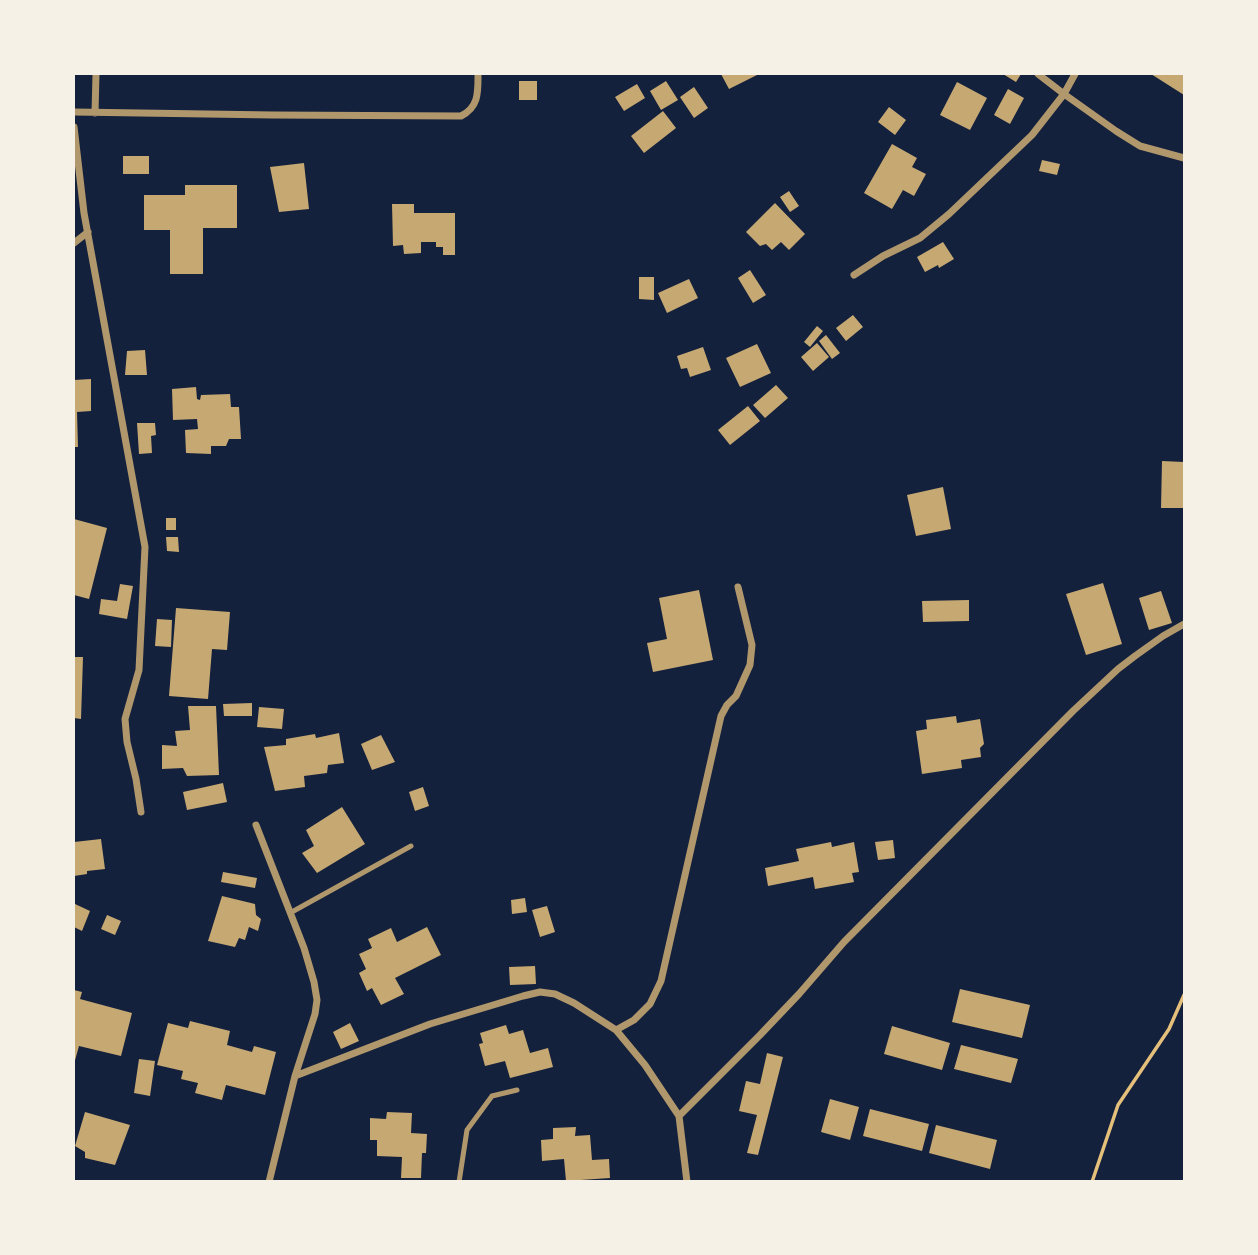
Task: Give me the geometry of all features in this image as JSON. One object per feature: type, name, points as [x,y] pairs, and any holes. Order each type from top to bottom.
[{"type":"street","points":[[95,113],[96,74]]},
{"type":"street","points":[[74,112],[461,116],[470,111],[476,102],[478,74]]},
{"type":"street","points":[[1038,74],[1139,146],[1185,158]]},
{"type":"street","points":[[854,275],[883,256],[920,238],[949,214],[1032,135],[1064,94],[1075,74]]},
{"type":"street","points":[[74,127],[88,232],[145,547],[139,670],[125,719],[141,812]]},
{"type":"street","points":[[74,243],[88,232]]},
{"type":"street","points":[[616,1030],[634,1020],[650,1004],[661,981],[721,716],[736,696],[750,665],[752,645],[738,587]]},
{"type":"street","points":[[679,1116],[799,994],[844,942],[1073,711],[1118,669],[1163,636],[1185,624]]},
{"type":"street","points":[[256,825],[304,947],[317,1000],[316,1014],[295,1076],[269,1181]]},
{"type":"street","points":[[295,1076],[429,1024],[540,992],[555,995],[574,1003],[616,1030],[645,1065],[679,1116],[687,1181]]},
{"type":"lane","points":[[290,913],[411,846]]},
{"type":"lane","points":[[460,1181],[467,1130],[492,1096],[517,1090]]},
{"type":"path","points":[[1092,1181],[1118,1105],[1169,1029],[1185,995]]},
{"type":"building","points":[[721,74],[759,74],[729,89]]},
{"type":"building","points":[[1003,74],[1021,74],[1016,82]]},
{"type":"building","points":[[1151,74],[1184,74],[1184,95]]},
{"type":"building","points":[[519,81],[537,81],[537,100],[519,100]]},
{"type":"building","points":[[666,81],[678,100],[661,110],[650,91]]},
{"type":"building","points":[[957,82],[987,98],[970,130],[940,115]]},
{"type":"building","points":[[637,84],[645,98],[624,111],[615,97]]},
{"type":"building","points":[[694,87],[708,108],[694,118],[680,97]]},
{"type":"building","points":[[1008,89],[1024,98],[1010,124],[994,115]]},
{"type":"building","points":[[889,107],[906,120],[895,135],[878,122]]},
{"type":"building","points":[[663,111],[676,128],[644,153],[631,136]]},
{"type":"building","points":[[892,144],[917,158],[912,167],[926,174],[914,196],[903,190],[892,209],[864,193]]},
{"type":"building","points":[[123,156],[149,156],[149,174],[123,174]]},
{"type":"building","points":[[1042,160],[1060,164],[1057,175],[1039,171]]},
{"type":"building","points":[[304,163],[309,209],[279,212],[270,167]]},
{"type":"building","points":[[185,185],[237,185],[237,228],[203,228],[203,274],[170,274],[170,230],[144,230],[144,195],[185,195]]},
{"type":"building","points":[[789,191],[799,206],[790,212],[780,197]]},
{"type":"building","points":[[775,203],[805,234],[789,250],[781,242],[772,250],[766,244],[760,246],[746,232]]},
{"type":"building","points":[[392,204],[414,204],[414,213],[455,213],[455,255],[443,255],[443,247],[436,247],[436,242],[421,242],[421,253],[404,254],[403,245],[393,246]]},
{"type":"building","points":[[943,242],[954,259],[925,272],[917,257]]},
{"type":"building","points":[[750,270],[766,295],[753,303],[738,278]]},
{"type":"building","points":[[639,277],[654,277],[654,300],[639,299]]},
{"type":"building","points":[[689,279],[698,298],[667,313],[658,293]]},
{"type":"building","points":[[853,315],[863,327],[846,341],[836,328]]},
{"type":"building","points":[[817,326],[823,331],[810,347],[804,342]]},
{"type":"building","points":[[826,335],[840,353],[832,359],[819,341]]},
{"type":"building","points":[[817,343],[829,357],[813,371],[801,357]]},
{"type":"building","points":[[757,344],[771,373],[740,387],[726,358]]},
{"type":"building","points":[[703,347],[711,370],[690,377],[687,368],[681,369],[677,356]]},
{"type":"building","points":[[145,350],[147,375],[125,375],[127,351]]},
{"type":"building","points":[[91,379],[91,411],[77,412],[78,447],[74,447],[74,380]]},
{"type":"building","points":[[776,385],[788,398],[765,418],[753,405]]},
{"type":"building","points":[[196,387],[197,399],[200,400],[201,395],[230,394],[231,407],[239,407],[241,439],[229,439],[226,446],[211,446],[211,454],[186,453],[185,430],[198,429],[197,419],[173,420],[172,389]]},
{"type":"building","points":[[748,406],[760,421],[730,445],[718,430]]},
{"type":"building","points":[[137,423],[155,423],[156,435],[151,436],[152,453],[139,454]]},
{"type":"building","points":[[1162,461],[1184,462],[1184,508],[1161,508]]},
{"type":"building","points":[[943,487],[951,529],[916,536],[907,495]]},
{"type":"building","points":[[166,518],[176,518],[176,530],[166,530]]},
{"type":"building","points":[[74,519],[107,528],[89,599],[74,595]]},
{"type":"building","points":[[166,537],[178,537],[179,552],[167,551]]},
{"type":"building","points":[[1103,583],[1122,644],[1086,655],[1066,594]]},
{"type":"building","points":[[120,584],[133,586],[127,619],[99,614],[101,599],[117,601]]},
{"type":"building","points":[[699,590],[713,660],[653,672],[647,643],[667,639],[659,598]]},
{"type":"building","points":[[1161,591],[1172,623],[1149,630],[1139,598]]},
{"type":"building","points":[[969,600],[969,621],[923,622],[922,601]]},
{"type":"building","points":[[176,608],[230,612],[227,650],[212,649],[208,699],[169,696]]},
{"type":"building","points":[[157,619],[172,620],[171,647],[155,646]]},
{"type":"building","points":[[74,657],[83,657],[81,719],[74,718]]},
{"type":"building","points":[[252,703],[252,716],[224,716],[223,704]]},
{"type":"building","points":[[188,706],[216,706],[219,775],[187,776],[183,768],[162,769],[162,745],[177,746],[175,731],[190,730]]},
{"type":"building","points":[[259,707],[284,709],[282,729],[257,727]]},
{"type":"building","points":[[956,716],[957,723],[980,719],[984,744],[980,748],[981,757],[961,760],[962,768],[922,774],[916,731],[927,729],[926,720]]},
{"type":"building","points":[[339,733],[344,763],[328,765],[327,773],[304,776],[305,787],[275,791],[264,747],[286,745],[286,739],[315,734],[316,738]]},
{"type":"building","points":[[381,735],[395,762],[372,770],[361,744]]},
{"type":"building","points":[[223,783],[227,802],[187,810],[183,792]]},
{"type":"building","points":[[423,787],[429,806],[415,811],[409,792]]},
{"type":"building","points":[[342,807],[365,844],[317,873],[302,853],[314,846],[306,830]]},
{"type":"building","points":[[101,839],[105,869],[74,876],[74,842]]},
{"type":"building","points":[[893,840],[895,858],[878,860],[875,842]]},
{"type":"building","points":[[831,842],[832,847],[854,842],[859,872],[852,873],[854,882],[815,889],[813,877],[768,886],[765,868],[799,861],[796,849]]},
{"type":"building","points":[[223,872],[257,878],[255,888],[221,882]]},
{"type":"building","points":[[222,896],[255,904],[256,915],[261,919],[258,931],[249,927],[245,940],[239,938],[235,947],[208,941]]},
{"type":"building","points":[[525,898],[527,912],[512,914],[511,900]]},
{"type":"building","points":[[75,904],[90,911],[82,931],[74,927]]},
{"type":"building","points":[[547,906],[555,932],[540,937],[532,910]]},
{"type":"building","points":[[107,915],[121,921],[115,935],[101,929]]},
{"type":"building","points":[[427,927],[441,955],[395,978],[404,994],[381,1005],[372,988],[367,991],[359,973],[366,969],[359,954],[372,948],[368,939],[391,928],[397,942]]},
{"type":"building","points":[[535,966],[536,984],[510,985],[509,967]]},
{"type":"building","points":[[960,989],[1030,1005],[1022,1038],[952,1022]]},
{"type":"building","points":[[74,990],[82,992],[80,999],[132,1013],[121,1056],[79,1046],[74,1064]]},
{"type":"building","points":[[190,1021],[230,1031],[227,1045],[252,1052],[254,1046],[276,1052],[265,1095],[226,1085],[222,1100],[195,1093],[198,1083],[181,1079],[183,1071],[157,1065],[168,1023],[188,1028]]},
{"type":"building","points":[[350,1023],[359,1041],[341,1049],[333,1032]]},
{"type":"building","points":[[506,1025],[509,1034],[523,1030],[530,1053],[548,1048],[553,1067],[510,1078],[505,1061],[485,1066],[479,1044],[483,1043],[480,1033]]},
{"type":"building","points":[[892,1026],[950,1043],[942,1070],[884,1054]]},
{"type":"building","points":[[961,1045],[1018,1059],[1011,1083],[954,1069]]},
{"type":"building","points":[[767,1053],[783,1057],[758,1155],[747,1153],[757,1115],[739,1111],[746,1081],[760,1084]]},
{"type":"building","points":[[139,1059],[155,1061],[150,1096],[134,1093]]},
{"type":"building","points":[[830,1099],[859,1107],[850,1140],[821,1132]]},
{"type":"building","points":[[870,1109],[929,1124],[922,1151],[863,1136]]},
{"type":"building","points":[[85,1112],[130,1125],[115,1165],[85,1158],[85,1152],[75,1146]]},
{"type":"building","points":[[387,1112],[412,1113],[411,1133],[427,1134],[426,1153],[422,1153],[421,1178],[401,1178],[402,1157],[377,1156],[377,1140],[370,1140],[370,1118],[386,1119]]},
{"type":"building","points":[[936,1125],[997,1140],[990,1169],[929,1153]]},
{"type":"building","points":[[576,1127],[575,1136],[590,1135],[592,1160],[609,1159],[610,1178],[566,1181],[564,1159],[542,1161],[541,1140],[553,1139],[553,1128]]}]
